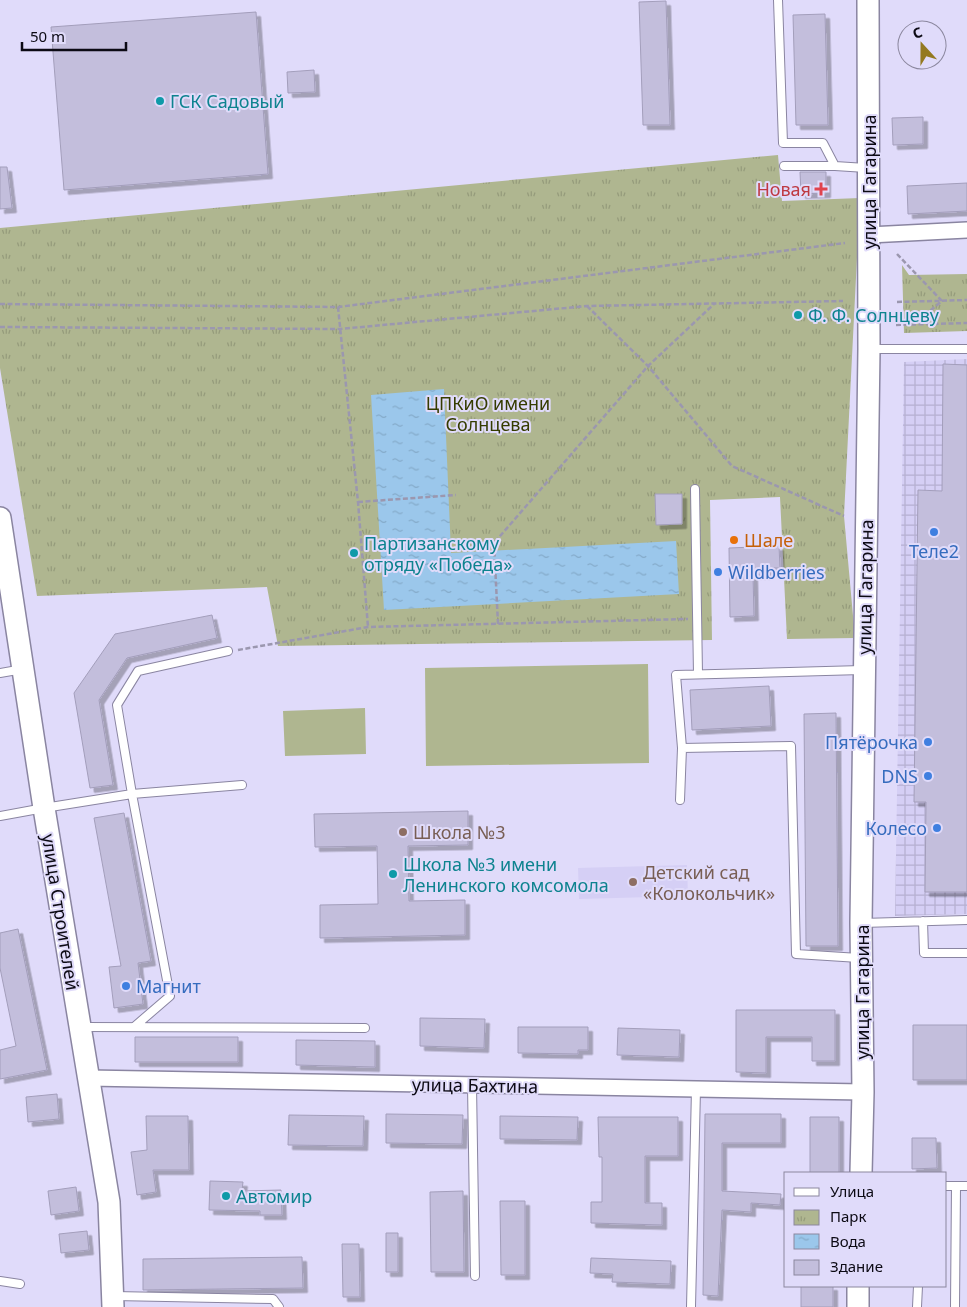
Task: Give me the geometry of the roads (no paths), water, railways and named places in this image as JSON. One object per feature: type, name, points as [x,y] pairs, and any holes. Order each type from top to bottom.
[{"type":"main road","name":"улица Гагарина","points":[[861,1172],[861,923],[869,349],[868,0]]},
{"type":"main road","name":"улица Строителей","points":[[0,518],[44,808],[109,1202],[113,1302]]},
{"type":"main road","points":[[858,1287],[858,1307]]},
{"type":"street","points":[[869,236],[967,230]]},
{"type":"street","name":"улица Бахтина","points":[[88,1078],[862,1092]]},
{"type":"lane","points":[[778,0],[783,143],[823,143],[835,166]]},
{"type":"lane","points":[[784,166],[869,168]]},
{"type":"lane","points":[[869,349],[967,349]]},
{"type":"lane","points":[[695,489],[698,674]]},
{"type":"lane","points":[[134,1027],[170,996],[117,704],[138,671],[228,651]]},
{"type":"lane","points":[[0,673],[23,669]]},
{"type":"lane","points":[[680,800],[682,748],[676,675],[864,670]]},
{"type":"lane","points":[[682,748],[791,746],[796,954],[861,958]]},
{"type":"lane","points":[[0,816],[132,794],[242,785]]},
{"type":"lane","points":[[861,923],[967,920]]},
{"type":"lane","points":[[923,921],[924,953],[967,953]]},
{"type":"lane","points":[[80,1026],[365,1028]]},
{"type":"lane","points":[[472,1085],[475,1276]]},
{"type":"lane","points":[[691,1307],[696,1089]]},
{"type":"lane","points":[[947,1186],[967,1186]]},
{"type":"lane","points":[[955,1307],[956,1186]]},
{"type":"lane","points":[[0,1281],[20,1284]]},
{"type":"lane","points":[[917,1307],[918,1287]]},
{"type":"lane","points":[[185,1297],[185,1307]]},
{"type":"lane","points":[[113,1302],[185,1297],[272,1299],[278,1307]]},
{"type":"water","points":[[444,389],[451,553],[676,541],[679,594],[384,610],[371,395]]},
{"type":"place","name":"ГСК Садовый","points":[[160,101]]},
{"type":"place","name":"Новая","points":[[821,189]]},
{"type":"place","name":"Ф. Ф. Солнцеву","points":[[798,315]]},
{"type":"place","name":"Теле2","points":[[934,532]]},
{"type":"place","name":"Шале","points":[[734,540]]},
{"type":"place","name":"Партизанскому отряду «Победа»","points":[[354,553]]},
{"type":"place","name":"Wildberries","points":[[718,572]]},
{"type":"place","name":"Пятёрочка","points":[[928,742]]},
{"type":"place","name":"DNS","points":[[928,776]]},
{"type":"place","name":"Колесо","points":[[937,828]]},
{"type":"place","name":"Школа №3","points":[[403,832]]},
{"type":"place","name":"Школа №3 имени Ленинского комсомола","points":[[393,874]]},
{"type":"place","name":"Детский сад «Колокольчик»","points":[[633,882]]},
{"type":"place","name":"Магнит","points":[[126,986]]},
{"type":"place","name":"Автомир","points":[[226,1196]]},
{"type":"park label","name":"ЦПКиО имени Солнцева","points":[[488,413]]}]
